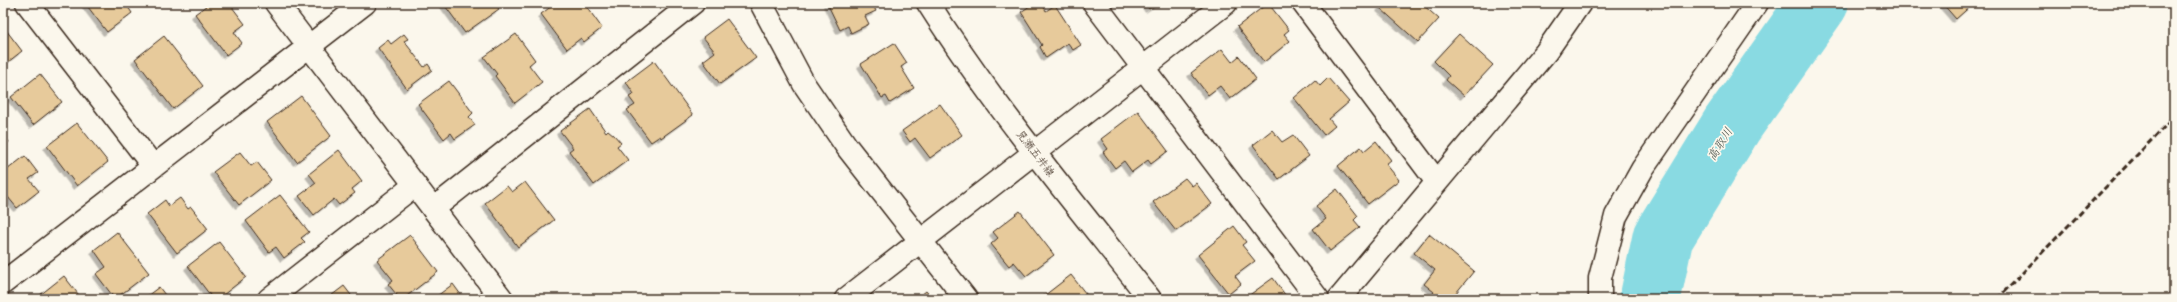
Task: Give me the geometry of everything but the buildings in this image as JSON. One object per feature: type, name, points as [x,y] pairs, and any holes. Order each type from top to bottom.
[{"type":"street","points":[[27,3],[153,166]]},
{"type":"street","points":[[276,3],[310,45],[502,299]]},
{"type":"street","points":[[6,275],[153,166],[365,3]]},
{"type":"street","points":[[433,209],[693,3]]},
{"type":"street","points":[[761,3],[804,84],[847,147],[966,299]]},
{"type":"street","name":"見瀬五井線","points":[[928,3],[951,39],[1035,152],[1150,299]]},
{"type":"street","points":[[1094,3],[1318,299]]},
{"type":"street","points":[[846,299],[1226,3]]},
{"type":"street","points":[[1303,3],[1437,182]]},
{"type":"street","points":[[1338,299],[1546,52],[1580,3]]},
{"type":"street","points":[[1600,299],[1600,278],[1616,216],[1643,168],[1757,3]]},
{"type":"street","points":[[269,299],[415,184]]},
{"type":"waterway","name":"高取川","points":[[1650,299],[1663,237],[1732,125],[1818,3]]},
{"type":"railway","points":[[1997,299],[2174,117]]}]
